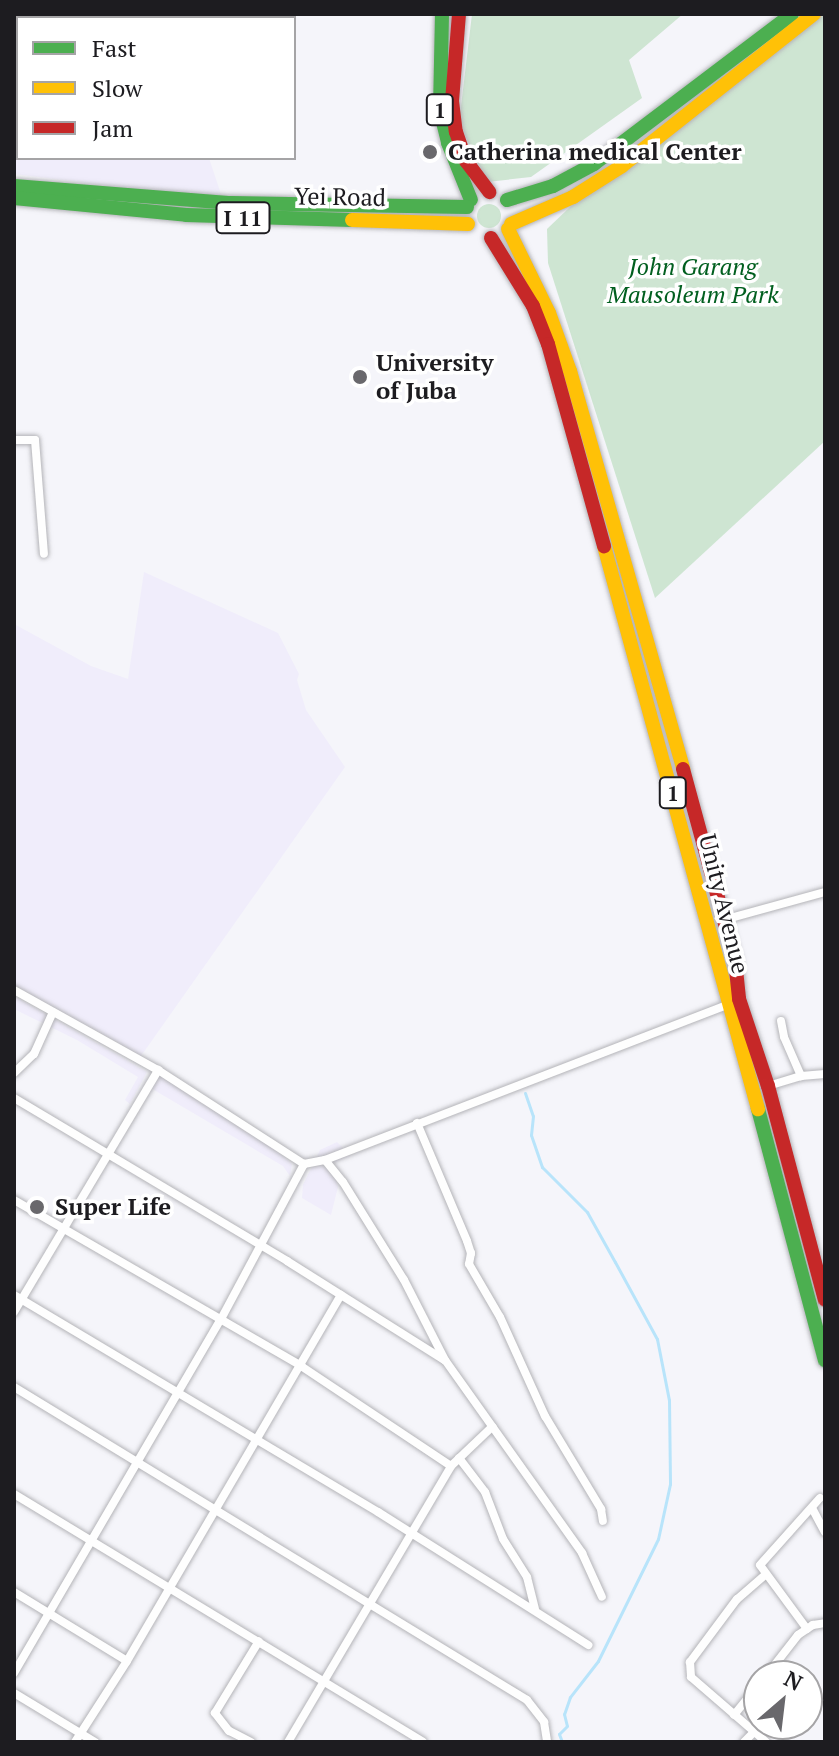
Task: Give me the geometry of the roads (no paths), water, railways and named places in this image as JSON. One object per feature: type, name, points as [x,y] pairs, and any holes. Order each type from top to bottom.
[{"type":"main road","name":"1","points":[[442,14],[440,110],[469,203],[468,224],[477,235],[491,238]]},
{"type":"main road","name":"1","points":[[459,14],[453,116],[466,161],[489,192]]},
{"type":"main road","points":[[469,203],[489,192],[507,200],[553,186],[594,164],[792,14]]},
{"type":"main road","points":[[491,238],[573,197],[622,166],[814,14]]},
{"type":"main road","name":"Yei Road","points":[[17,193],[231,203],[469,203]]},
{"type":"main road","name":"Yei Road","points":[[17,193],[186,215],[468,224]]},
{"type":"main road","name":"1","points":[[507,200],[512,212],[509,227]]},
{"type":"main road","name":"Unity Avenue","points":[[509,227],[544,302],[570,371],[635,592],[735,960],[733,1002],[768,1086],[825,1300]]},
{"type":"main road","name":"Unity Avenue","points":[[491,238],[533,306],[548,344],[733,1002],[825,1360]]},
{"type":"street","points":[[14,440],[35,440],[44,554]]},
{"type":"street","points":[[723,920],[825,892]]},
{"type":"street","points":[[14,990],[158,1070],[304,1164],[325,1160],[733,1002]]},
{"type":"street","points":[[14,1073],[34,1054],[53,1012]]},
{"type":"street","points":[[781,1021],[784,1037],[801,1076]]},
{"type":"street","points":[[14,1312],[18,1297],[158,1070]]},
{"type":"street","points":[[768,1086],[801,1076],[825,1074]]},
{"type":"street","points":[[14,1098],[445,1360]]},
{"type":"street","points":[[417,1123],[467,1241],[471,1253],[469,1264],[500,1317],[531,1390],[601,1509],[603,1521]]},
{"type":"street","points":[[325,1160],[343,1182],[404,1280],[445,1360],[582,1553],[602,1597]]},
{"type":"street","points":[[14,1673],[221,1319],[304,1164]]},
{"type":"street","points":[[14,1200],[301,1366],[451,1466]]},
{"type":"street","points":[[78,1738],[127,1661],[341,1295]]},
{"type":"street","points":[[18,1297],[410,1532],[588,1645]]},
{"type":"street","points":[[14,1387],[535,1706],[544,1722],[547,1742]]},
{"type":"street","points":[[288,1742],[451,1466],[492,1427]]},
{"type":"street","points":[[459,1458],[485,1492],[503,1539],[527,1577],[536,1610]]},
{"type":"street","points":[[14,1494],[259,1641],[322,1684],[423,1742]]},
{"type":"street","points":[[807,1629],[760,1565],[762,1558],[820,1498]]},
{"type":"street","points":[[812,1508],[825,1532]]},
{"type":"street","points":[[743,1723],[691,1677],[690,1662],[737,1599],[765,1575]]},
{"type":"street","points":[[14,1592],[127,1661]]},
{"type":"street","points":[[778,1660],[798,1635],[825,1623]]},
{"type":"street","points":[[251,1742],[229,1731],[215,1713],[259,1641]]},
{"type":"street","points":[[14,1693],[78,1738],[95,1742]]},
{"type":"street","points":[[734,1715],[743,1704]]},
{"type":"waterway","points":[[525,1093],[533,1116],[531,1135],[542,1167],[587,1212],[657,1339],[669,1400],[670,1484],[658,1539],[598,1661],[570,1697],[564,1714],[567,1726],[559,1734],[562,1742]]},
{"type":"place","name":"Catherina medical Center","points":[[430,152]]},
{"type":"place","name":"University of Juba","points":[[360,377]]},
{"type":"place","name":"Super Life","points":[[37,1207]]},
{"type":"park label","name":"John Garang Mausoleum Park","points":[[693,281]]}]
